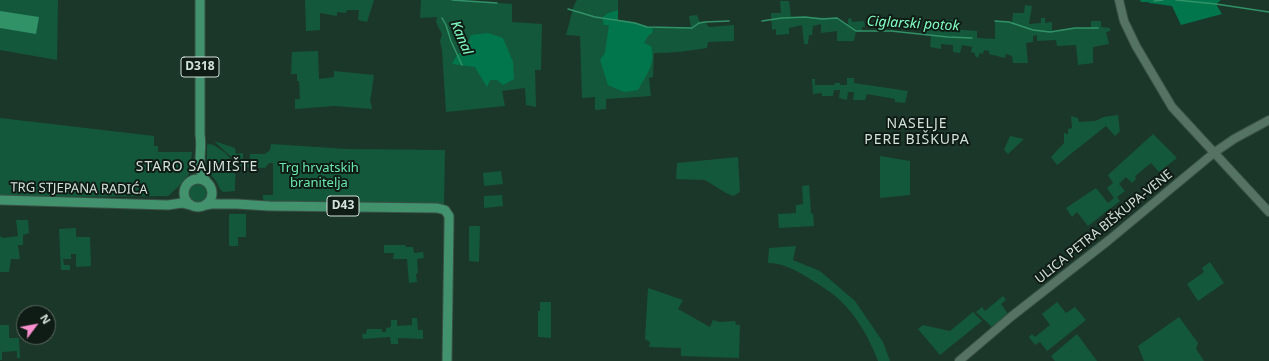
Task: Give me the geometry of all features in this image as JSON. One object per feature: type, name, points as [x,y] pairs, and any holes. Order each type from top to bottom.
[{"type":"main road","name":"D318","points":[[200,0],[200,170],[202,177],[206,181]]},
{"type":"main road","points":[[1119,0],[1124,21],[1136,46],[1172,107],[1269,212]]},
{"type":"main road","name":"ULICA PETRA BIŠKUPA-VENE","points":[[959,361],[1215,152],[1234,139],[1269,120]]},
{"type":"main road","name":"D318","points":[[191,181],[194,174],[197,142],[200,135]]},
{"type":"main road","points":[[191,181],[198,179],[206,181]]},
{"type":"main road","name":"D43","points":[[184,191],[191,181]]},
{"type":"main road","name":"D43","points":[[206,181],[215,195],[221,200],[237,204]]},
{"type":"main road","points":[[184,191],[185,198],[190,205]]},
{"type":"main road","name":"TRG STJEPANA RADIĆA","points":[[158,204],[173,199],[184,191]]},
{"type":"main road","points":[[206,205],[211,199],[212,191]]},
{"type":"main road","name":"TRG STJEPANA RADIĆA","points":[[0,200],[168,205],[182,203],[190,205]]},
{"type":"main road","name":"D43","points":[[190,205],[197,207],[211,204],[237,204],[268,206],[437,208],[445,210],[447,212],[449,223],[447,361]]},
{"type":"green space","points":[[0,0],[58,0],[57,60],[0,50]]},
{"type":"green space","points":[[305,0],[374,0],[367,22],[358,20],[359,10],[347,10],[346,13],[337,12],[337,16],[320,13],[320,30],[306,31]]},
{"type":"green space","points":[[421,0],[452,0],[512,4],[512,22],[542,24],[541,70],[535,70],[536,107],[526,105],[525,88],[502,91],[505,106],[446,112],[442,50],[440,41],[442,34],[436,22],[437,17],[420,18]]},
{"type":"green space","points":[[577,0],[618,0],[618,20],[647,27],[691,28],[689,16],[697,15],[700,23],[705,22],[709,27],[734,25],[734,41],[708,42],[707,48],[654,53],[653,77],[649,78],[651,96],[606,99],[606,109],[595,110],[595,97],[582,98],[580,36],[566,35],[574,5]]},
{"type":"green space","points":[[780,1],[789,1],[791,17],[837,18],[845,24],[848,24],[848,19],[851,18],[852,22],[864,21],[865,27],[862,27],[862,31],[856,31],[854,41],[837,41],[837,31],[821,33],[821,24],[813,26],[812,35],[809,35],[808,44],[804,44],[802,25],[789,28],[789,34],[776,35],[776,29],[772,30],[771,13],[781,13]]},
{"type":"green space","points":[[1025,5],[1032,6],[1029,24],[1041,23],[1041,18],[1045,18],[1045,23],[1052,22],[1052,32],[1075,28],[1091,28],[1091,21],[1101,21],[1101,27],[1110,28],[1110,31],[1106,32],[1109,44],[1093,47],[1093,63],[1078,65],[1076,45],[1057,46],[1056,40],[1037,41],[1037,35],[1033,36],[1033,42],[1026,43],[1028,63],[1013,63],[1012,56],[1006,54],[1005,58],[989,54],[989,51],[984,50],[983,54],[980,53],[978,58],[975,56],[975,53],[971,52],[972,47],[962,45],[960,53],[953,52],[953,45],[941,44],[941,49],[930,47],[931,35],[924,34],[923,25],[943,28],[944,20],[953,20],[952,29],[977,31],[977,38],[995,39],[995,21],[1012,23],[1013,13],[1024,13]]},
{"type":"green space","points":[[318,51],[319,79],[334,77],[334,71],[374,75],[370,103],[372,109],[335,106],[295,109],[295,99],[300,99],[297,74],[291,74],[292,52]]},
{"type":"green space","points":[[847,78],[854,78],[854,83],[908,91],[905,103],[895,102],[895,99],[867,94],[865,100],[853,100],[854,92],[848,92],[847,100],[839,98],[840,90],[834,90],[833,96],[822,96],[822,93],[813,94],[812,79],[815,79],[815,85],[834,85],[835,83],[840,83],[840,85],[847,85]]},
{"type":"green space","points":[[1118,115],[1120,131],[1115,136],[1106,126],[1057,165],[1051,157],[1064,143],[1064,133],[1068,134],[1068,129],[1072,128],[1071,116],[1078,118],[1079,122],[1095,121],[1104,117]]},
{"type":"green space","points":[[0,118],[154,136],[154,146],[158,146],[158,152],[192,152],[189,174],[168,196],[0,196]]},
{"type":"green space","points":[[1153,134],[1177,158],[1159,172],[1151,163],[1135,176],[1136,179],[1132,183],[1126,177],[1119,184],[1125,191],[1117,197],[1120,201],[1088,226],[1077,212],[1072,217],[1066,208],[1096,188],[1108,203],[1114,198],[1107,188],[1113,183],[1108,175]]},
{"type":"green space","points":[[1010,136],[1024,139],[1008,154],[1004,150]]},
{"type":"green space","name":"Trg hrvatskih branitelja","points":[[214,141],[235,148],[236,154],[243,153],[243,164],[250,164],[250,154],[265,154],[270,150],[271,144],[347,149],[445,150],[444,205],[267,203],[263,199],[263,195],[273,195],[273,163],[269,163],[265,168],[242,167]]},
{"type":"green space","points":[[209,144],[223,151],[232,160],[235,169],[235,191],[223,192],[207,170],[207,145]]},
{"type":"green space","points":[[880,156],[910,161],[910,195],[880,198]]},
{"type":"green space","points":[[738,157],[740,192],[733,196],[705,180],[676,179],[677,163]]},
{"type":"green space","points":[[501,171],[503,184],[484,186],[483,173]]},
{"type":"green space","points":[[198,183],[205,186],[208,193],[205,200],[198,203],[191,200],[188,193],[191,186]]},
{"type":"green space","points":[[809,185],[811,213],[813,214],[814,226],[779,228],[778,214],[796,213],[796,205],[803,204],[802,186]]},
{"type":"green space","points":[[502,195],[503,206],[484,208],[484,196]]},
{"type":"green space","points":[[229,214],[246,214],[246,237],[238,237],[238,246],[229,246]]},
{"type":"green space","points":[[16,220],[28,220],[29,233],[23,235],[23,245],[18,245],[20,259],[11,259],[9,272],[0,272],[0,236],[3,238],[18,236]]},
{"type":"green space","points":[[469,226],[480,226],[479,262],[469,261]]},
{"type":"green space","points":[[76,228],[76,237],[90,237],[91,266],[76,267],[76,254],[71,254],[71,259],[63,259],[64,265],[70,265],[70,270],[61,270],[59,229]]},
{"type":"green space","points":[[384,245],[405,245],[406,247],[413,247],[414,253],[423,252],[424,258],[417,259],[417,282],[409,283],[407,259],[393,259],[394,253],[384,253]]},
{"type":"green space","points":[[796,246],[793,260],[820,271],[855,301],[883,342],[890,361],[878,361],[860,325],[848,309],[834,295],[801,273],[783,265],[768,263],[769,248]]},
{"type":"green space","points":[[1210,262],[1224,283],[1198,301],[1187,284],[1204,272],[1202,268]]},
{"type":"green space","points":[[648,288],[683,300],[678,309],[710,327],[713,320],[720,322],[735,321],[736,325],[740,325],[739,358],[681,356],[681,348],[649,347],[650,342],[645,339]]},
{"type":"green space","points":[[1003,296],[1006,300],[1001,304],[1008,314],[992,327],[976,312],[982,307],[985,311]]},
{"type":"green space","points":[[540,302],[551,302],[551,338],[538,337],[538,311],[540,311]]},
{"type":"green space","points":[[1057,302],[1066,313],[1075,307],[1086,320],[1047,351],[1040,342],[1035,345],[1029,337],[1032,334],[1035,337],[1050,325],[1042,314]]},
{"type":"green space","points":[[973,312],[982,321],[940,355],[918,329],[923,325],[950,331]]},
{"type":"green space","points":[[1179,317],[1198,343],[1196,349],[1204,361],[1144,361],[1138,346]]},
{"type":"green space","points":[[412,318],[417,318],[418,330],[423,330],[423,339],[398,338],[398,344],[391,344],[390,337],[363,339],[362,334],[366,334],[367,329],[382,329],[382,332],[386,332],[386,328],[391,327],[391,320],[397,320],[397,326],[412,325]]},
{"type":"green space","points":[[0,325],[9,325],[9,338],[16,338],[16,345],[19,345],[20,358],[17,358],[17,351],[2,352],[2,360],[0,360]]},
{"type":"green space","points":[[1077,334],[1097,361],[1055,361],[1051,356]]},
{"type":"shaded area","points":[[1140,0],[1221,0],[1216,4],[1222,14],[1181,25],[1172,6],[1141,2]]},
{"type":"shaded area","points":[[618,10],[618,20],[652,27],[653,32],[648,36],[644,43],[651,46],[651,64],[638,90],[624,92],[608,85],[600,60],[605,53],[609,25],[604,25],[602,18],[608,13]]},
{"type":"shaded area","points":[[0,11],[39,17],[36,34],[0,28]]},
{"type":"shaded area","points":[[488,33],[503,38],[513,62],[514,79],[503,85],[497,80],[490,80],[487,87],[475,67],[452,64],[457,55],[464,51],[462,43],[468,42],[471,35]]},
{"type":"waterway","name":"Ciglarski potok","points":[[452,0],[497,3]]},
{"type":"waterway","name":"Ciglarski potok","points":[[1154,1],[1163,0]]},
{"type":"waterway","name":"Ciglarski potok","points":[[1176,0],[1269,12]]},
{"type":"waterway","name":"Ciglarski potok","points":[[568,9],[595,17],[635,23],[647,27],[692,28],[699,23],[729,21]]},
{"type":"waterway","name":"Ciglarski potok","points":[[762,21],[805,17],[822,19],[837,18],[856,31],[891,31],[972,38]]},
{"type":"waterway","name":"Kanal","points":[[442,18],[462,65]]},
{"type":"waterway","name":"Ciglarski potok","points":[[995,21],[1009,22],[1033,30],[1050,32],[1075,28],[1098,28]]},
{"type":"district","name":"NASELJE PERE BIŠKUPA","points":[[917,132]]},
{"type":"district","name":"STARO SAJMIŠTE","points":[[197,167]]}]
